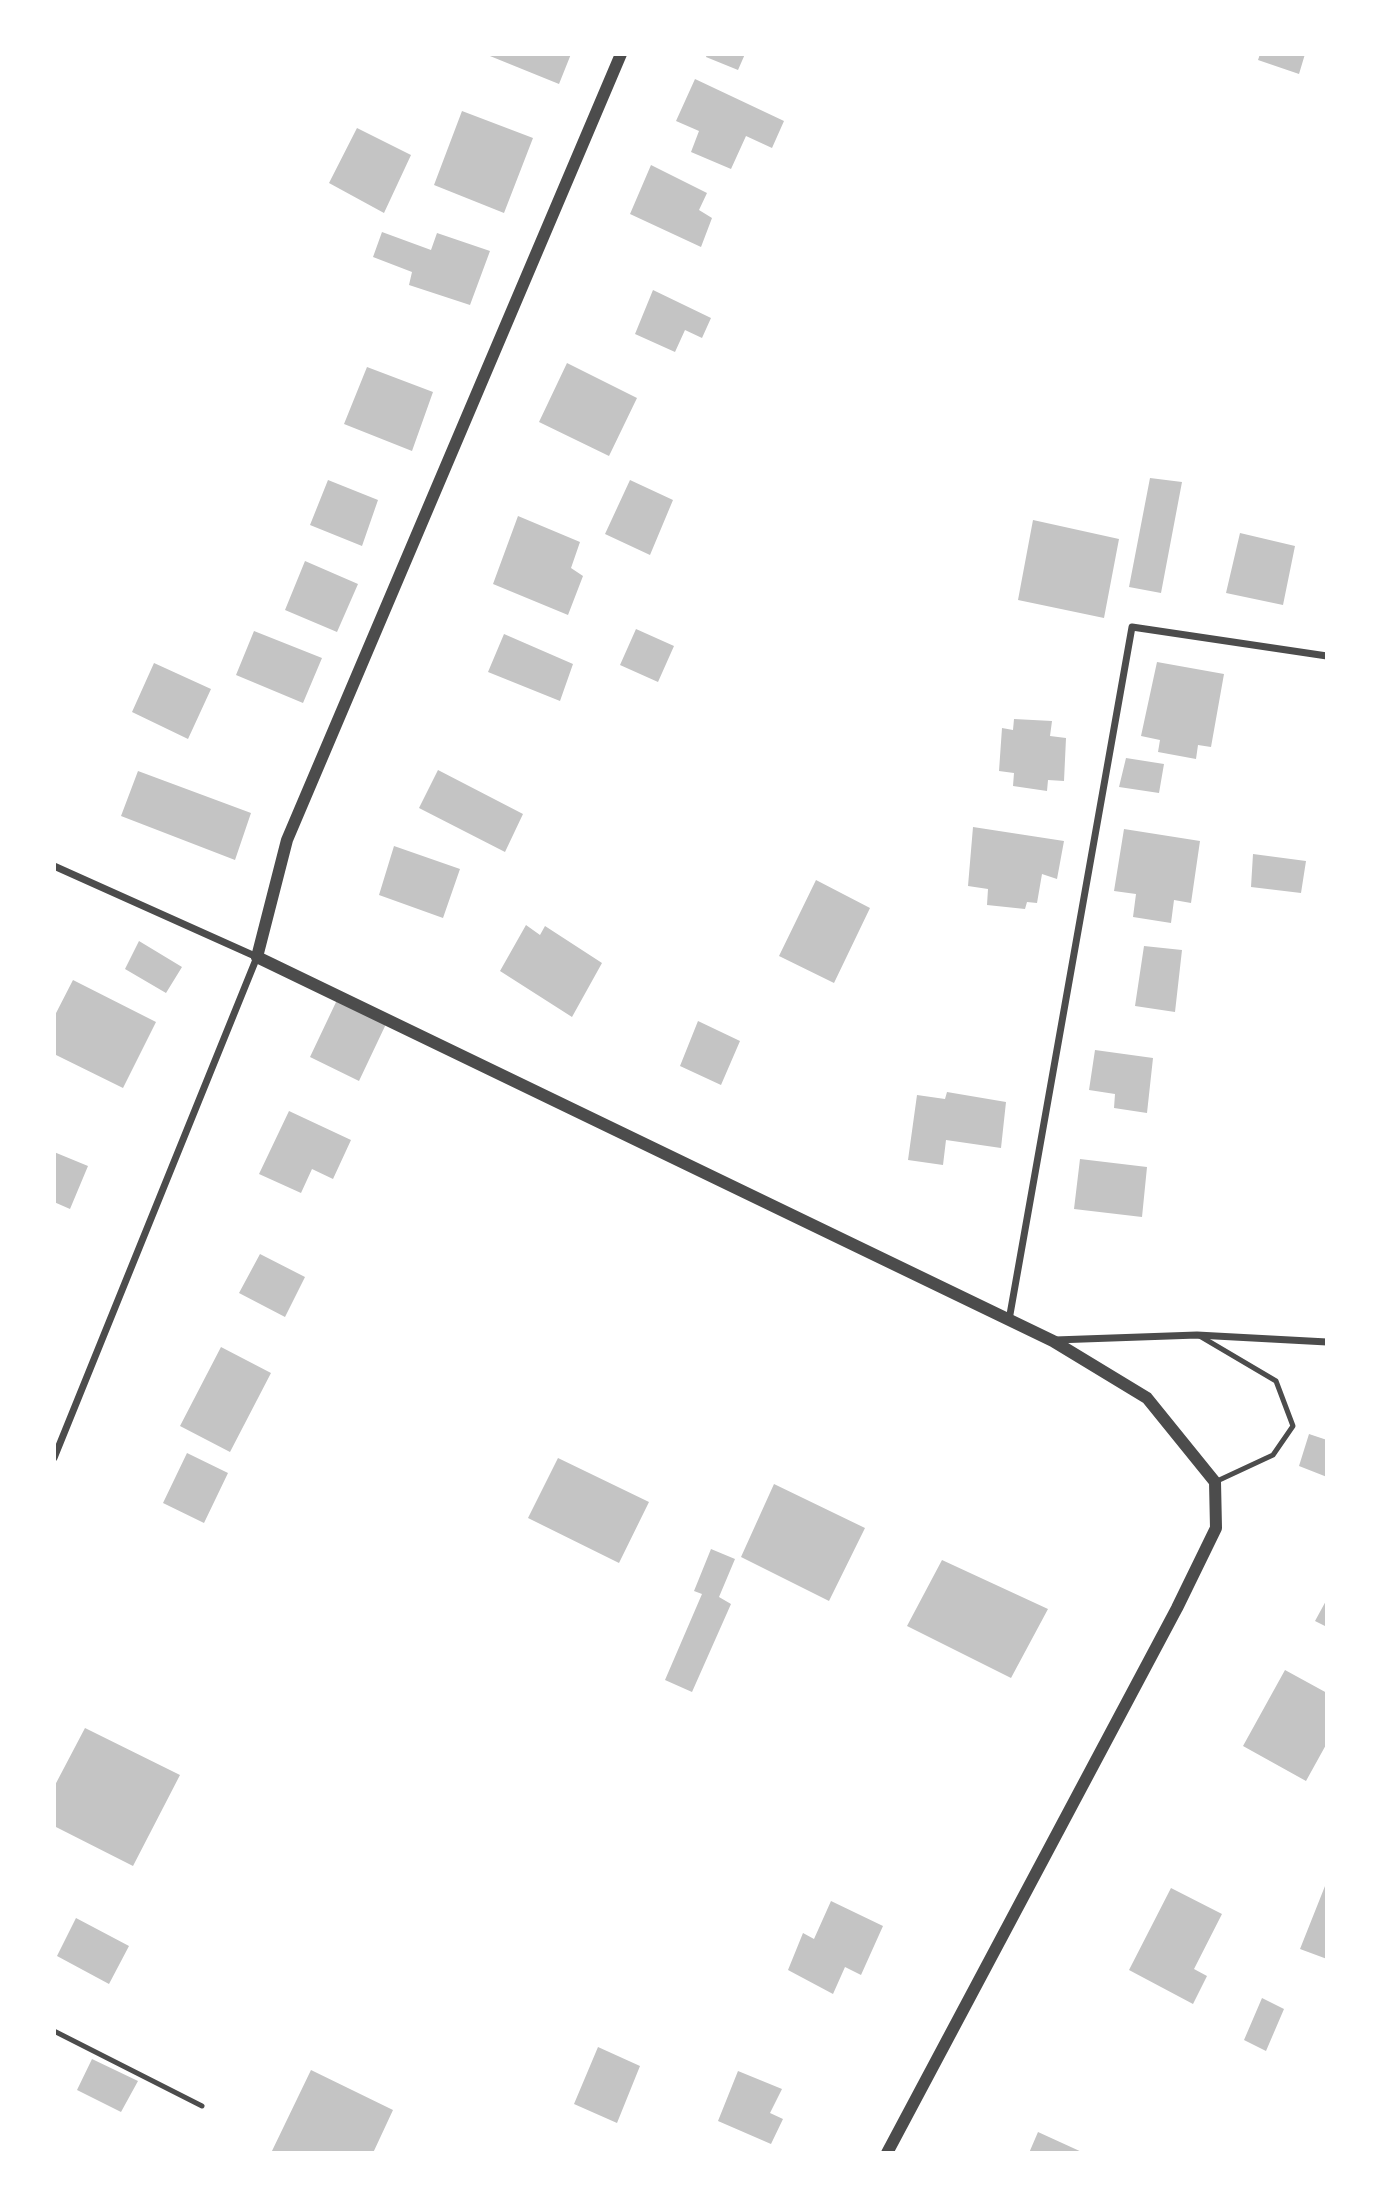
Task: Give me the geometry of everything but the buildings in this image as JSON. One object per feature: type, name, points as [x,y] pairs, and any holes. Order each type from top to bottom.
[{"type":"street","points":[[54,1458],[257,957],[288,840],[621,54]]},
{"type":"street","points":[[1009,1320],[1132,627],[1327,656]]},
{"type":"street","points":[[54,866],[257,957],[1053,1340],[1147,1398],[1215,1482],[1216,1528],[887,2153]]},
{"type":"street","points":[[1053,1340],[1197,1335],[1327,1342]]},
{"type":"lane","points":[[1197,1335],[1276,1381],[1293,1426],[1273,1455],[1215,1482]]},
{"type":"lane","points":[[54,2031],[202,2106]]}]
